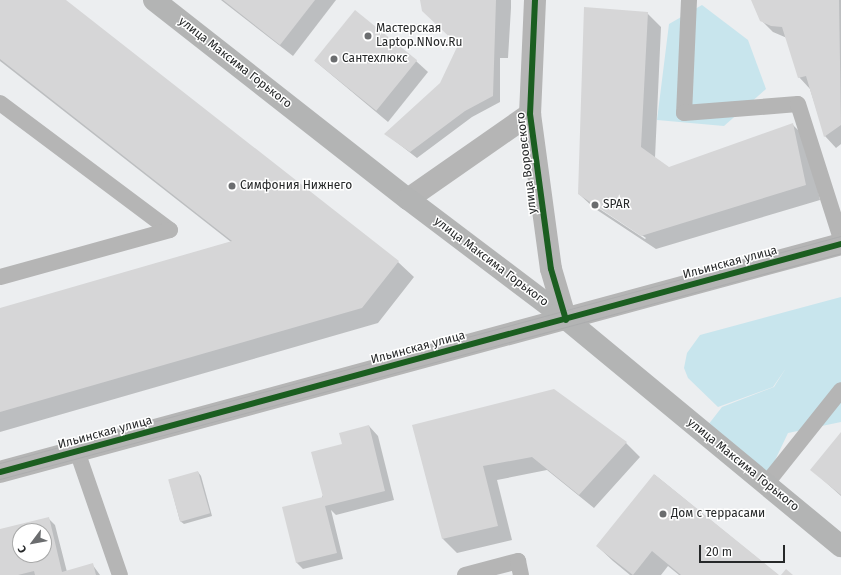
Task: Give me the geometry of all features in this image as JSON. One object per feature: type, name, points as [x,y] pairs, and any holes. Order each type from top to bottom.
[{"type":"main road","name":"улица Максима Горького","points":[[154,0],[408,199],[566,320],[841,546]]},
{"type":"street","name":"улица Воровского","points":[[535,0],[530,114],[551,269],[566,320]]},
{"type":"street","points":[[408,199],[530,114]]},
{"type":"street","name":"Ильинская улица","points":[[0,472],[566,320],[841,244]]},
{"type":"lane","points":[[689,0],[684,113],[798,104],[841,239]]},
{"type":"lane","points":[[0,103],[170,230],[0,277]]},
{"type":"lane","points":[[766,484],[841,390]]},
{"type":"lane","points":[[77,451],[120,575]]},
{"type":"lane","points":[[465,575],[518,561],[521,575]]},
{"type":"shaded area","points":[[702,5],[748,40],[766,89],[724,126],[657,120],[669,24]]},
{"type":"shaded area","points":[[841,297],[841,422],[788,433],[768,475],[708,425],[722,407],[774,387],[786,368],[773,387],[718,407],[688,378],[684,368],[687,353],[700,335]]},
{"type":"building","name":"Симфония Нижнего","points":[[0,0],[66,0],[399,261],[362,308],[0,412],[0,308],[232,241],[0,59]]},
{"type":"building","points":[[223,0],[315,0],[280,45]]},
{"type":"building","points":[[420,0],[496,0],[493,96],[465,111],[410,152],[384,134],[440,83],[458,45],[422,11]]},
{"type":"building","points":[[751,0],[839,0],[841,125],[824,137],[806,76],[798,78],[782,27],[771,26],[760,21]]},
{"type":"building","points":[[584,7],[648,12],[641,147],[669,167],[793,123],[806,185],[641,236],[578,194]]},
{"type":"building","points":[[355,10],[417,60],[376,111],[314,61]]},
{"type":"building","points":[[554,389],[627,442],[579,495],[532,457],[483,466],[498,526],[442,539],[412,425]]},
{"type":"building","points":[[369,425],[385,491],[325,506],[337,553],[296,563],[282,507],[323,497],[311,452],[342,444],[339,433]]},
{"type":"building","points":[[841,432],[841,495],[810,470]]},
{"type":"building","points":[[198,471],[210,513],[180,522],[168,480]]},
{"type":"building","name":"Дом с террасами","points":[[654,474],[779,575],[681,575],[652,551],[633,575],[596,546]]},
{"type":"building","points":[[49,517],[50,523],[24,523]]},
{"type":"building","points":[[12,526],[12,563],[52,563],[52,530],[62,572],[93,563],[96,575],[35,575],[34,571],[18,575],[0,575],[0,529]]},
{"type":"building","points":[[786,569],[793,575],[781,575]]},
{"type":"tram line","points":[[0,463],[841,236]]},
{"type":"tram line","points":[[0,479],[841,253]]},
{"type":"cycle path","points":[[535,0],[530,114],[551,269],[566,320]]},
{"type":"cycle path","points":[[0,472],[841,244]]},
{"type":"place","name":"Мастерская Laptop.NNov.Ru","points":[[368,36]]},
{"type":"place","name":"Сантехлюкс","points":[[334,59]]},
{"type":"place","name":"Симфония Нижнего","points":[[232,186]]},
{"type":"place","name":"SPAR","points":[[595,205]]},
{"type":"place","name":"Дом с террасами","points":[[663,514]]}]
